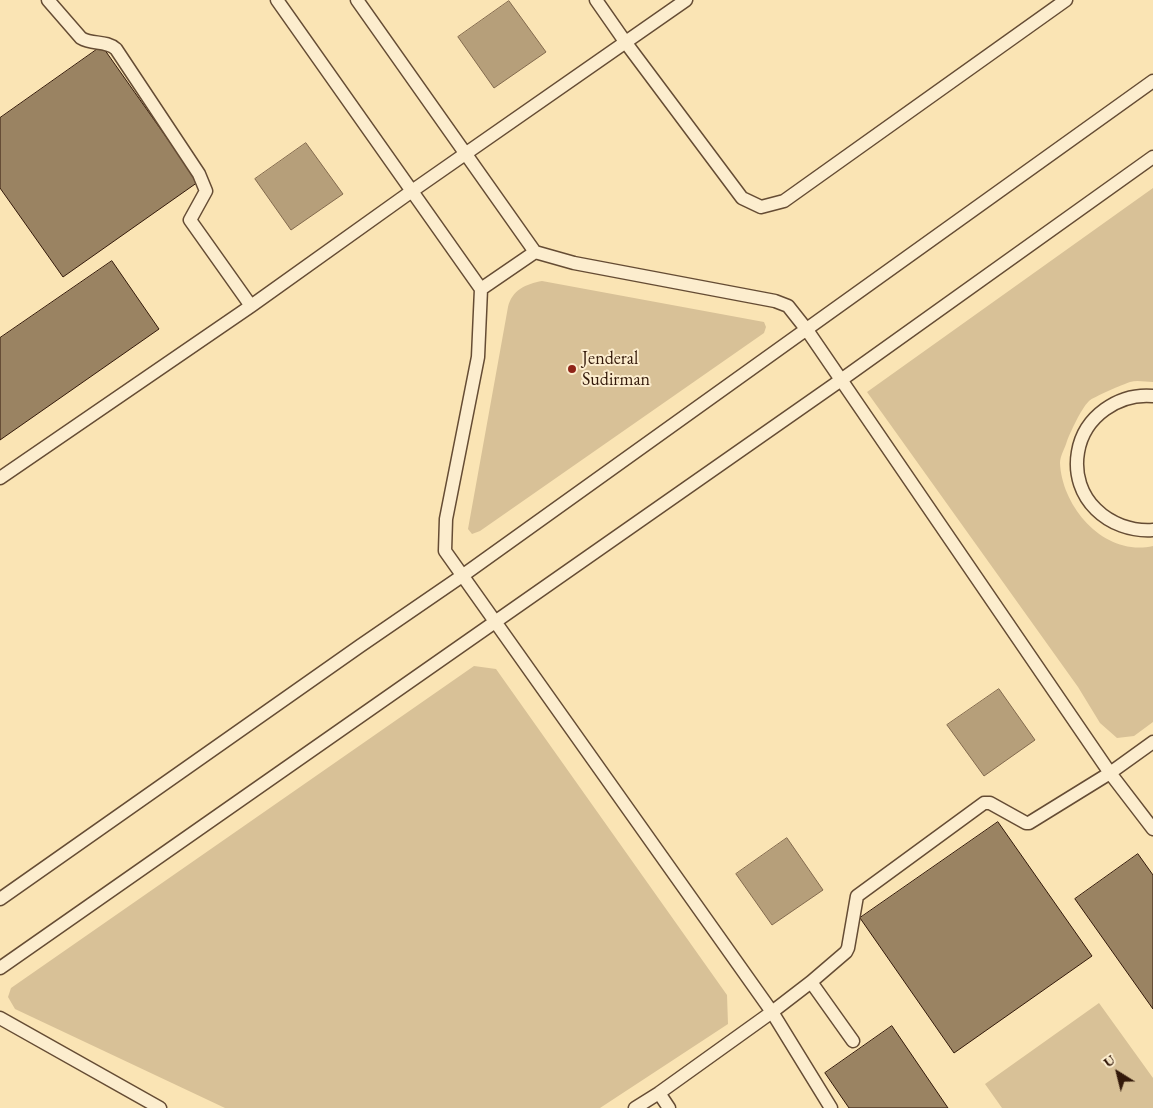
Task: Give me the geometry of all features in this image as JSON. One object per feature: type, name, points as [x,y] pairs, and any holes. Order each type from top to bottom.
[{"type":"lane","points":[[48,0],[81,38],[86,41],[108,44],[116,49],[200,174],[206,191],[190,220],[252,306]]},
{"type":"lane","points":[[277,0],[481,289],[478,357],[446,519],[445,551],[772,1012],[831,1108]]},
{"type":"lane","points":[[357,0],[535,252],[574,263],[775,301],[788,306],[807,330],[1110,773],[1153,829]]},
{"type":"lane","points":[[596,0],[742,198],[761,207],[784,202],[1066,0]]},
{"type":"lane","points":[[0,478],[252,306],[412,191],[686,0]]},
{"type":"lane","points":[[0,899],[462,576],[1153,81]]},
{"type":"lane","points":[[0,968],[841,380],[1153,157]]},
{"type":"lane","points":[[481,289],[535,252]]},
{"type":"lane","points":[[1153,396],[1140,395],[1119,400],[1099,412],[1086,430],[1080,444],[1078,451],[1078,474],[1084,495],[1098,513],[1117,525],[1139,531],[1153,530]]},
{"type":"lane","points":[[635,1108],[772,1012],[811,982],[848,948],[857,896],[984,803],[990,803],[1029,824],[1110,773],[1153,742]]},
{"type":"lane","points":[[811,982],[852,1041]]},
{"type":"lane","points":[[0,1018],[160,1108]]},
{"type":"lane","points":[[658,1093],[669,1108]]},
{"type":"shaded area","points":[[509,1],[546,52],[494,88],[458,37]]},
{"type":"shaded area","points":[[306,143],[343,194],[291,230],[255,179]]},
{"type":"shaded area","points":[[1153,188],[1153,382],[1130,382],[1089,401],[1074,426],[1060,463],[1063,480],[1069,496],[1089,526],[1118,544],[1135,547],[1153,546],[1153,722],[1134,736],[1117,738],[1100,723],[1078,687],[867,392]]},
{"type":"shaded area","points":[[542,281],[764,322],[766,327],[764,333],[480,531],[472,534],[468,529],[508,307],[516,292],[530,284]]},
{"type":"shaded area","points":[[474,666],[496,669],[727,995],[728,1024],[600,1108],[225,1108],[15,1009],[8,997],[11,988]]},
{"type":"shaded area","points":[[999,689],[1035,740],[984,776],[947,725]]},
{"type":"shaded area","points":[[787,838],[823,890],[772,925],[736,874]]},
{"type":"shaded area","points":[[1099,1003],[1153,1078],[1153,1108],[1002,1108],[985,1084]]},
{"type":"building","points":[[102,46],[198,182],[63,277],[0,188],[0,118]]},
{"type":"building","points":[[112,261],[159,329],[0,440],[0,338]]},
{"type":"building","points":[[998,822],[1092,956],[954,1053],[860,918]]},
{"type":"building","points":[[1138,854],[1153,875],[1153,1009],[1075,899]]},
{"type":"building","points":[[892,1026],[948,1108],[849,1108],[825,1073]]},
{"type":"place","name":"Jenderal Sudirman","points":[[572,369]]}]
